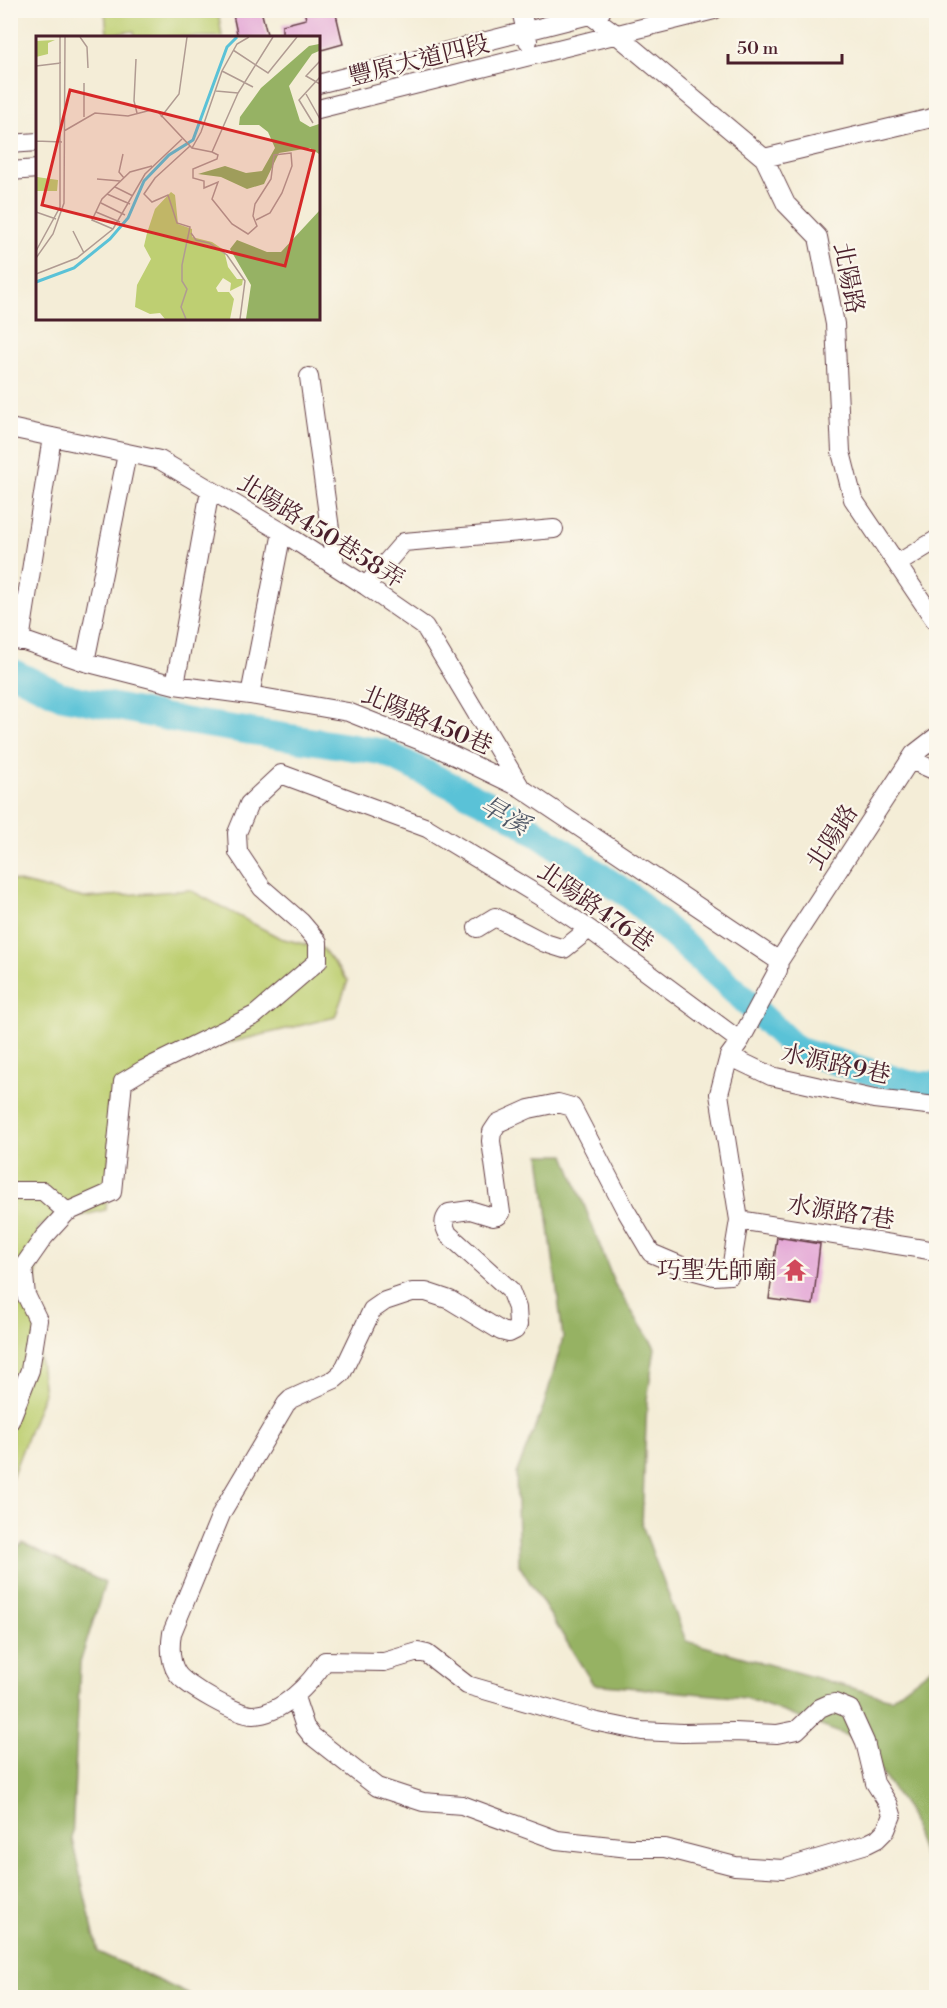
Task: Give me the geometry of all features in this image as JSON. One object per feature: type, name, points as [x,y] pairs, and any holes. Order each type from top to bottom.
[{"type":"street","points":[[521,10],[532,57]]},
{"type":"street","name":"豐原大道四段","points":[[320,109],[714,10]]},
{"type":"street","name":"豐原大道四段","points":[[320,83],[598,13]]},
{"type":"street","name":"北陽路","points":[[598,13],[616,34],[764,158],[786,204],[818,237],[835,324],[841,452],[853,499],[936,622]]},
{"type":"street","points":[[764,158],[936,117]]},
{"type":"street","points":[[10,144],[36,142]]},
{"type":"street","points":[[10,171],[36,169]]},
{"type":"street","points":[[309,377],[335,565]]},
{"type":"street","name":"北陽路450巷58弄","points":[[10,428],[160,460],[335,565],[425,627],[521,788]]},
{"type":"street","points":[[15,638],[52,437]]},
{"type":"street","points":[[85,662],[127,454]]},
{"type":"street","points":[[175,685],[210,490]]},
{"type":"street","points":[[366,586],[404,542],[554,529]]},
{"type":"street","points":[[250,695],[282,532]]},
{"type":"street","points":[[897,564],[936,540]]},
{"type":"street","name":"北陽路450巷","points":[[15,638],[85,662],[175,685],[348,712],[436,747],[521,788],[778,966]]},
{"type":"street","name":"北陽路","points":[[735,1049],[778,966],[914,754],[936,736]]},
{"type":"street","points":[[911,760],[936,771]]},
{"type":"street","name":"北陽路476巷","points":[[67,1212],[112,1192],[123,1082],[255,1015],[318,961],[318,942],[301,922],[262,888],[238,852],[237,833],[249,804],[281,774],[427,828],[541,897],[589,929],[735,1049]]},
{"type":"street","points":[[477,928],[495,918],[545,944],[564,949],[589,929]]},
{"type":"street","points":[[295,1697],[305,1727],[312,1736],[377,1787],[423,1802],[462,1805],[557,1840],[629,1848],[665,1848],[735,1866],[783,1869],[867,1844],[877,1839],[886,1830],[892,1815],[889,1805],[875,1783],[866,1742],[850,1709],[835,1703],[820,1708],[797,1730],[777,1734],[642,1731],[593,1721],[467,1685],[427,1654],[418,1653],[384,1662],[325,1661],[317,1674],[295,1697],[269,1711],[251,1716],[237,1711],[183,1680],[178,1675],[171,1656],[172,1633],[222,1512],[286,1404],[291,1399],[342,1373],[372,1310],[385,1301],[412,1292],[426,1292],[450,1300],[501,1331],[509,1333],[515,1330],[519,1318],[510,1290],[448,1234],[444,1224],[444,1218],[448,1213],[470,1210],[492,1217],[501,1213],[491,1141],[492,1132],[498,1123],[539,1107],[558,1103],[572,1107],[625,1209],[651,1253],[691,1270],[714,1276],[730,1275],[739,1220],[719,1094],[735,1049]]},
{"type":"street","name":"水源路9巷","points":[[735,1049],[771,1076],[874,1099],[936,1106]]},
{"type":"street","points":[[10,1191],[42,1191],[67,1212],[44,1237],[23,1268],[26,1295],[38,1320],[30,1370],[10,1421]]},
{"type":"street","name":"水源路7巷","points":[[739,1220],[936,1251]]},
{"type":"green space","points":[[105,11],[218,11],[222,36],[135,36],[134,31],[107,35]]},
{"type":"green space","points":[[11,880],[84,898],[190,890],[280,938],[323,949],[348,981],[335,1017],[204,1049],[114,1092],[106,1210],[38,1226],[35,1321],[44,1393],[11,1479]]},
{"type":"green space","points":[[540,1155],[565,1155],[615,1285],[655,1348],[647,1400],[642,1525],[686,1641],[891,1699],[936,1664],[936,1893],[908,1811],[859,1740],[746,1698],[593,1684],[519,1565],[516,1474],[544,1405],[563,1338]]},
{"type":"green space","points":[[23,1543],[105,1583],[80,1663],[72,1840],[98,1952],[194,1997],[11,1997],[10,1554]]},
{"type":"building","points":[[232,10],[261,10],[268,36],[238,36]]},
{"type":"building","points":[[304,10],[335,10],[343,44],[320,50],[320,36],[282,36],[282,25],[306,19]]},
{"type":"building","name":"巧聖先師廟","points":[[777,1237],[820,1244],[813,1305],[769,1299]]},
{"type":"waterway","name":"旱溪","points":[[10,671],[62,696],[185,721],[383,752],[507,813],[630,896],[797,1050],[910,1084],[936,1085]]},
{"type":"place","name":"巧聖先師廟","points":[[795,1270]]}]
